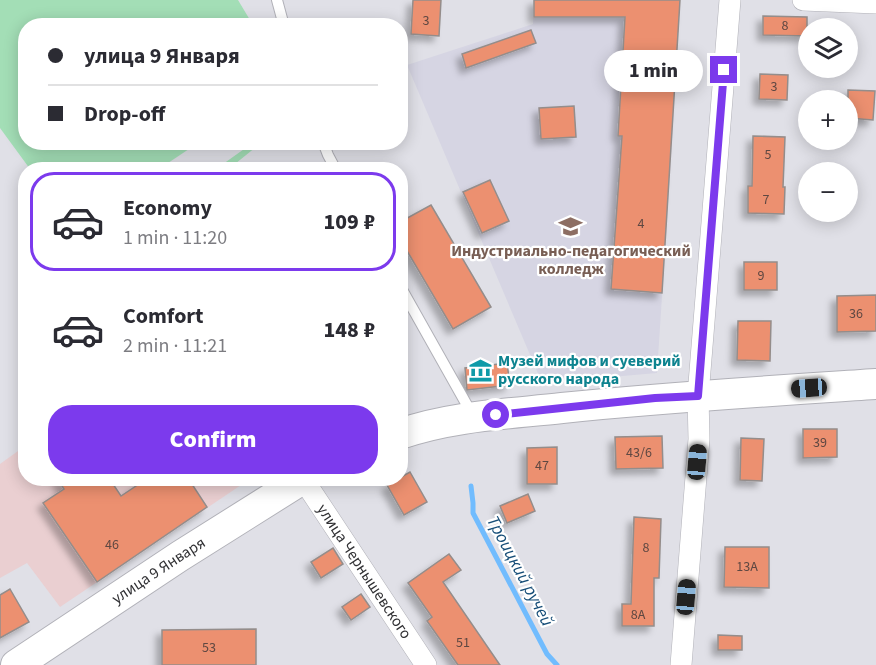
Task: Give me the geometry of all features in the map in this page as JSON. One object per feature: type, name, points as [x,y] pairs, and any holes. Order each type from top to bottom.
[{"type":"main road","points":[[408,432],[473,417],[644,399],[876,384]]},
{"type":"main road","name":"улица 9 Января","points":[[16,665],[180,556],[292,486]]},
{"type":"street","points":[[681,665],[699,439],[698,396],[730,0]]},
{"type":"street","points":[[803,0],[876,3]]},
{"type":"street","name":"улица Чернышевского","points":[[308,486],[426,665]]},
{"type":"lane","points":[[277,0],[282,18]]},
{"type":"lane","points":[[408,300],[473,417]]},
{"type":"shaded area","name":"Индустриально-педагогический колледж","points":[[534,0],[680,0],[657,373],[542,383],[408,67],[408,65],[533,24]]},
{"type":"shaded area","points":[[18,451],[18,486],[240,486],[60,607],[27,563],[0,578],[0,464]]},
{"type":"green space","points":[[0,0],[238,0],[249,18],[18,18],[18,150],[188,150],[170,162],[25,162],[0,128]]},
{"type":"green space","points":[[243,150],[252,150],[237,162],[226,162]]},
{"type":"building","points":[[413,0],[441,0],[439,36],[411,34]]},
{"type":"building","points":[[534,0],[680,0],[662,293],[611,289],[622,136],[618,136],[625,17],[534,17]]},
{"type":"building","points":[[763,16],[807,17],[798,18],[798,36],[763,35]]},
{"type":"building","points":[[531,30],[536,43],[466,68],[462,54]]},
{"type":"building","points":[[760,74],[788,75],[787,100],[759,99]]},
{"type":"building","points":[[858,90],[875,91],[873,120],[858,119]]},
{"type":"building","points":[[574,106],[576,137],[541,139],[539,108]]},
{"type":"building","points":[[753,136],[785,137],[784,214],[748,213],[748,186],[752,186]]},
{"type":"building","points":[[490,180],[509,221],[482,233],[463,192]]},
{"type":"building","points":[[431,205],[491,307],[453,329],[408,253],[408,218]]},
{"type":"building","points":[[744,262],[777,262],[777,290],[744,290]]},
{"type":"building","points":[[876,295],[876,331],[837,332],[837,296]]},
{"type":"building","points":[[738,321],[771,321],[770,361],[737,360]]},
{"type":"building","points":[[507,363],[510,385],[467,390],[465,368]]},
{"type":"building","points":[[803,429],[837,429],[837,457],[803,458]]},
{"type":"building","points":[[662,436],[663,468],[616,469],[615,437]]},
{"type":"building","points":[[741,438],[764,439],[762,481],[740,480]]},
{"type":"building","points":[[557,447],[557,484],[527,484],[527,448]]},
{"type":"building","points":[[410,472],[427,502],[404,515],[388,486],[408,486],[408,473]]},
{"type":"building","points":[[62,486],[114,486],[121,496],[136,486],[193,486],[207,507],[97,582],[43,503],[64,489]]},
{"type":"building","points":[[528,494],[535,511],[507,523],[500,506]]},
{"type":"building","points":[[634,517],[661,519],[659,578],[654,578],[654,626],[622,626],[622,604],[631,604]]},
{"type":"building","points":[[725,547],[769,547],[769,588],[724,587]]},
{"type":"building","points":[[333,548],[343,564],[321,578],[311,562]]},
{"type":"building","points":[[449,554],[461,570],[443,582],[500,665],[458,665],[427,621],[432,617],[408,583]]},
{"type":"building","points":[[10,589],[29,622],[0,638],[0,595]]},
{"type":"building","points":[[361,594],[370,607],[351,620],[342,607]]},
{"type":"building","points":[[256,629],[256,665],[162,665],[162,630]]},
{"type":"building","points":[[718,635],[742,636],[742,650],[718,650]]},
{"type":"waterway","name":"Троицкий ручей","points":[[471,486],[473,513],[547,654],[557,665]]},
{"type":"place","name":"Индустриально-педагогический колледж","points":[[571,226]]},
{"type":"place","name":"Музей мифов и суеверий русского народа","points":[[480,370]]},
{"type":"route","points":[[496,415],[655,398],[698,396],[724,70]]}]
